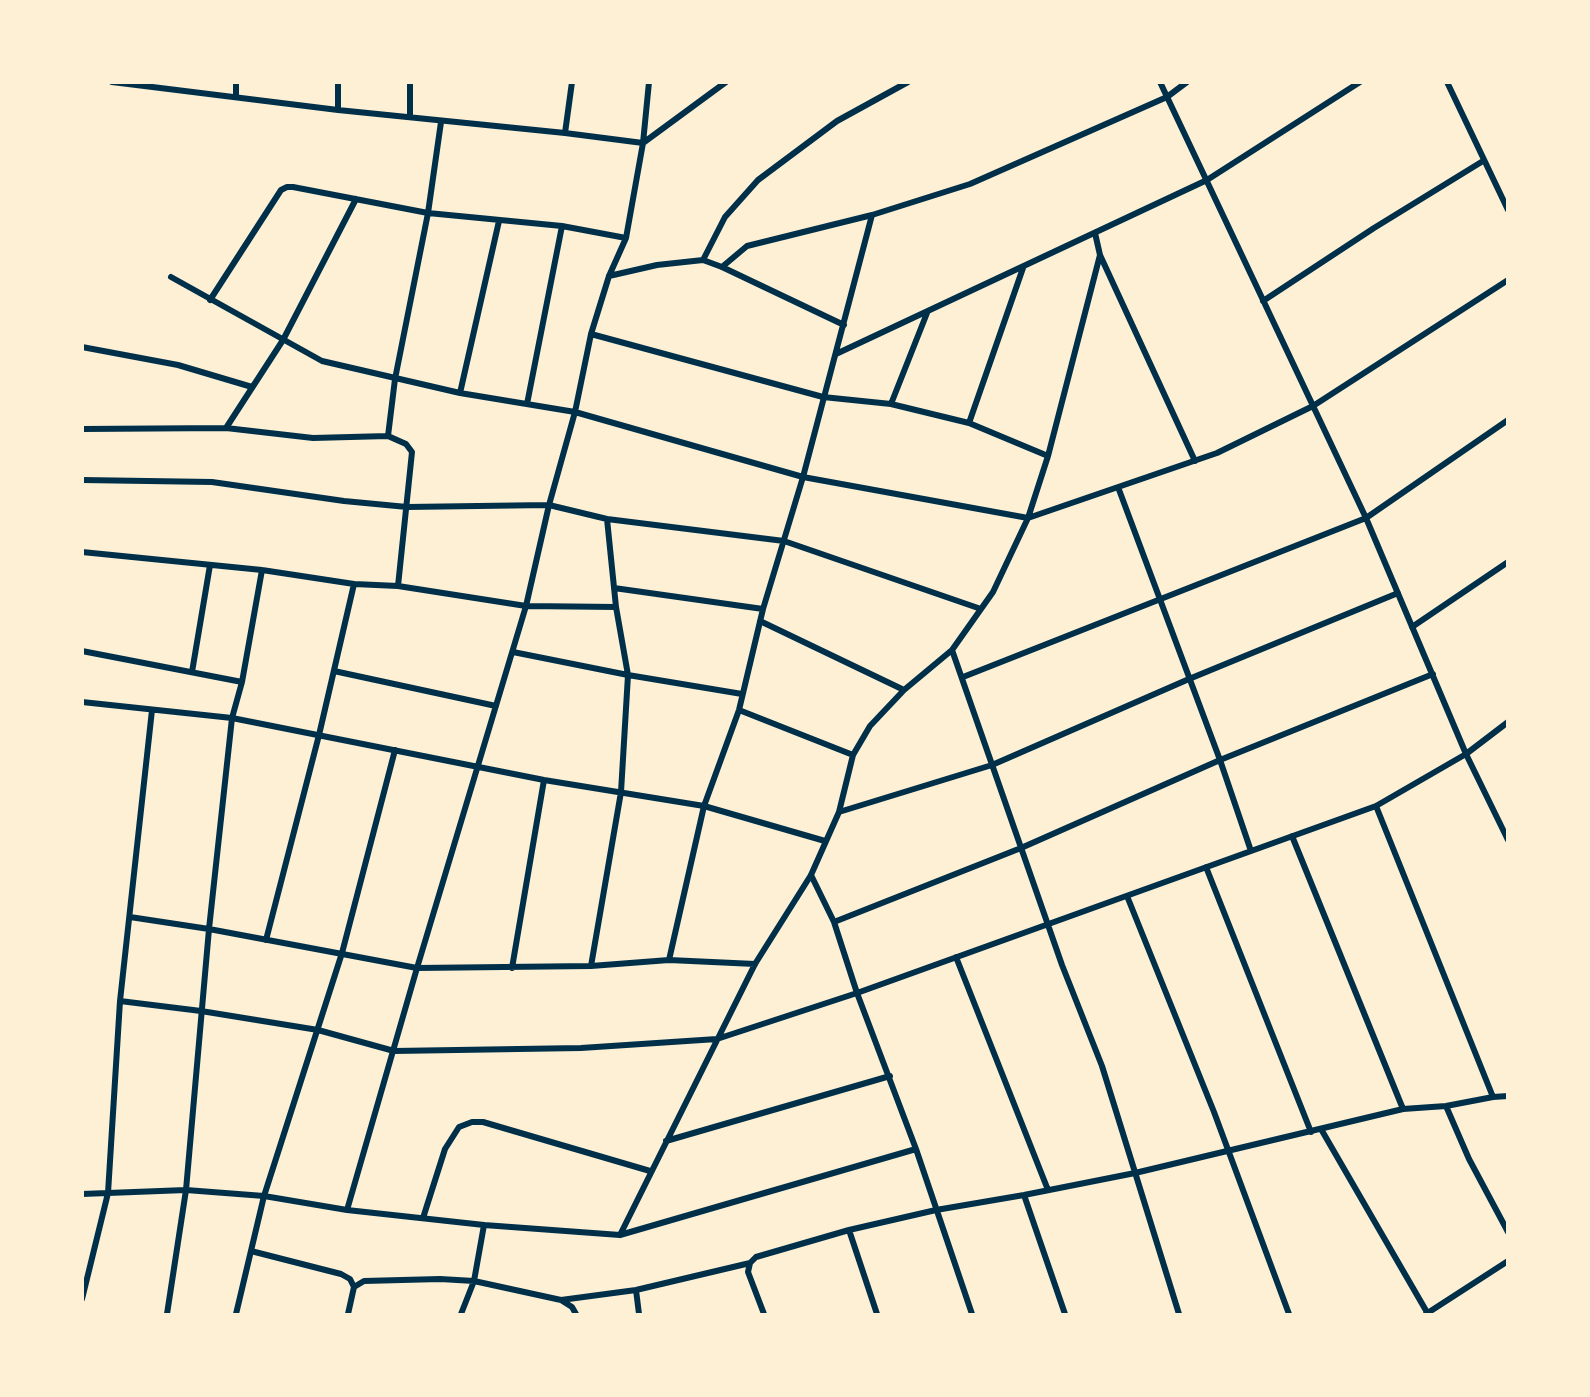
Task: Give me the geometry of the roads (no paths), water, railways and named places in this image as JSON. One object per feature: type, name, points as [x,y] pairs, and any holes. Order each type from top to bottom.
[{"type":"street","points":[[112,82],[441,122],[565,133],[643,143],[726,82]]},
{"type":"street","points":[[236,82],[236,96]]},
{"type":"street","points":[[338,82],[339,110]]},
{"type":"street","points":[[410,82],[410,117]]},
{"type":"street","points":[[565,133],[572,82]]},
{"type":"street","points":[[347,1210],[526,606],[549,505],[575,412],[591,334],[609,276],[626,238],[643,143],[649,82]]},
{"type":"street","points":[[703,260],[725,217],[758,180],[837,121],[908,82]]},
{"type":"street","points":[[1160,82],[1366,518],[1466,754],[1508,840]]},
{"type":"street","points":[[722,267],[747,246],[872,215],[970,184],[1167,97],[1187,82]]},
{"type":"street","points":[[836,354],[1207,180],[1360,82]]},
{"type":"street","points":[[1446,82],[1506,205]]},
{"type":"street","points":[[388,436],[395,380],[428,213],[441,122]]},
{"type":"street","points":[[1263,301],[1374,228],[1483,161]]},
{"type":"street","points":[[210,300],[281,190],[293,187],[428,213],[562,226],[626,238]]},
{"type":"street","points":[[226,428],[283,340],[356,199]]},
{"type":"street","points":[[669,960],[705,806],[739,710],[763,609],[803,477],[872,215]]},
{"type":"street","points":[[460,393],[499,221]]},
{"type":"street","points":[[527,404],[562,226]]},
{"type":"street","points":[[1095,232],[1100,255],[1195,461]]},
{"type":"street","points":[[620,1235],[755,964],[811,875],[839,812],[853,755],[870,726],[904,690],[952,650],[993,592],[1028,518],[1048,456],[1100,255]]},
{"type":"street","points":[[609,276],[657,266],[703,260],[844,325]]},
{"type":"street","points":[[969,423],[1023,268]]},
{"type":"street","points":[[171,278],[322,361],[395,380],[575,412],[803,477],[1028,518],[1217,453],[1313,406],[1508,280]]},
{"type":"street","points":[[891,404],[927,313]]},
{"type":"street","points":[[591,334],[823,398],[891,404],[969,423],[1048,456]]},
{"type":"street","points":[[82,347],[177,365],[252,387]]},
{"type":"street","points":[[963,678],[1366,518],[1508,420]]},
{"type":"street","points":[[82,429],[226,428],[313,438],[388,436],[406,444],[412,452],[398,586]]},
{"type":"street","points":[[82,480],[212,482],[344,501],[407,507],[549,505],[607,519],[784,541],[981,609]]},
{"type":"street","points":[[1118,487],[1220,760],[1251,851]]},
{"type":"street","points":[[591,966],[621,792],[628,675],[616,607],[607,519]]},
{"type":"street","points":[[82,552],[262,570],[354,584],[398,586],[526,606],[616,607]]},
{"type":"street","points":[[1412,627],[1508,562]]},
{"type":"street","points":[[192,672],[210,565]]},
{"type":"street","points":[[166,1314],[186,1190],[201,1011],[232,718],[242,682],[262,570]]},
{"type":"street","points":[[266,940],[319,735],[354,584]]},
{"type":"street","points":[[614,588],[763,609]]},
{"type":"street","points":[[839,812],[992,765],[1189,679],[1398,593]]},
{"type":"street","points":[[760,621],[904,690]]},
{"type":"street","points":[[952,650],[1048,924],[1102,1066],[1179,1314]]},
{"type":"street","points":[[82,651],[242,682]]},
{"type":"street","points":[[513,652],[628,675],[742,694]]},
{"type":"street","points":[[334,670],[496,706]]},
{"type":"street","points":[[834,922],[1021,848],[1220,760],[1433,674]]},
{"type":"street","points":[[82,702],[232,718],[544,780],[705,806],[825,841]]},
{"type":"street","points":[[82,1299],[108,1193],[120,1001],[152,710]]},
{"type":"street","points":[[739,710],[853,755]]},
{"type":"street","points":[[120,1001],[201,1011],[318,1030],[394,1051],[580,1048],[717,1039],[857,993],[1376,806],[1466,754],[1508,722]]},
{"type":"street","points":[[236,1314],[264,1196],[342,952],[395,750]]},
{"type":"street","points":[[512,968],[544,780]]},
{"type":"street","points":[[1376,806],[1493,1097]]},
{"type":"street","points":[[1292,836],[1403,1109]]},
{"type":"street","points":[[1206,867],[1311,1132]]},
{"type":"street","points":[[811,875],[834,922],[857,993],[916,1149],[972,1314]]},
{"type":"street","points":[[1127,896],[1214,1112],[1289,1314]]},
{"type":"street","points":[[130,917],[342,952],[417,968],[591,966],[669,960],[755,964]]},
{"type":"street","points":[[956,957],[1048,1190]]},
{"type":"street","points":[[666,1141],[890,1076]]},
{"type":"street","points":[[354,1287],[364,1281],[440,1279],[474,1281],[561,1300],[636,1290],[750,1263],[756,1257],[849,1230],[936,1210],[1135,1173],[1403,1109],[1446,1106],[1508,1096]]},
{"type":"street","points":[[1446,1106],[1469,1159],[1508,1232]]},
{"type":"street","points":[[423,1218],[445,1149],[459,1127],[472,1122],[483,1122],[650,1171]]},
{"type":"street","points":[[1321,1129],[1427,1314],[1508,1261]]},
{"type":"street","points":[[82,1194],[186,1190],[264,1196],[347,1210],[484,1225],[620,1235],[916,1149]]},
{"type":"street","points":[[1024,1195],[1065,1314]]},
{"type":"street","points":[[461,1314],[474,1281],[484,1225]]},
{"type":"street","points":[[849,1230],[877,1314]]},
{"type":"street","points":[[251,1251],[341,1274],[350,1279],[354,1287],[348,1314]]},
{"type":"street","points":[[750,1263],[748,1272],[764,1314]]},
{"type":"street","points":[[636,1290],[639,1314]]},
{"type":"street","points":[[561,1300],[572,1307],[576,1314]]}]
